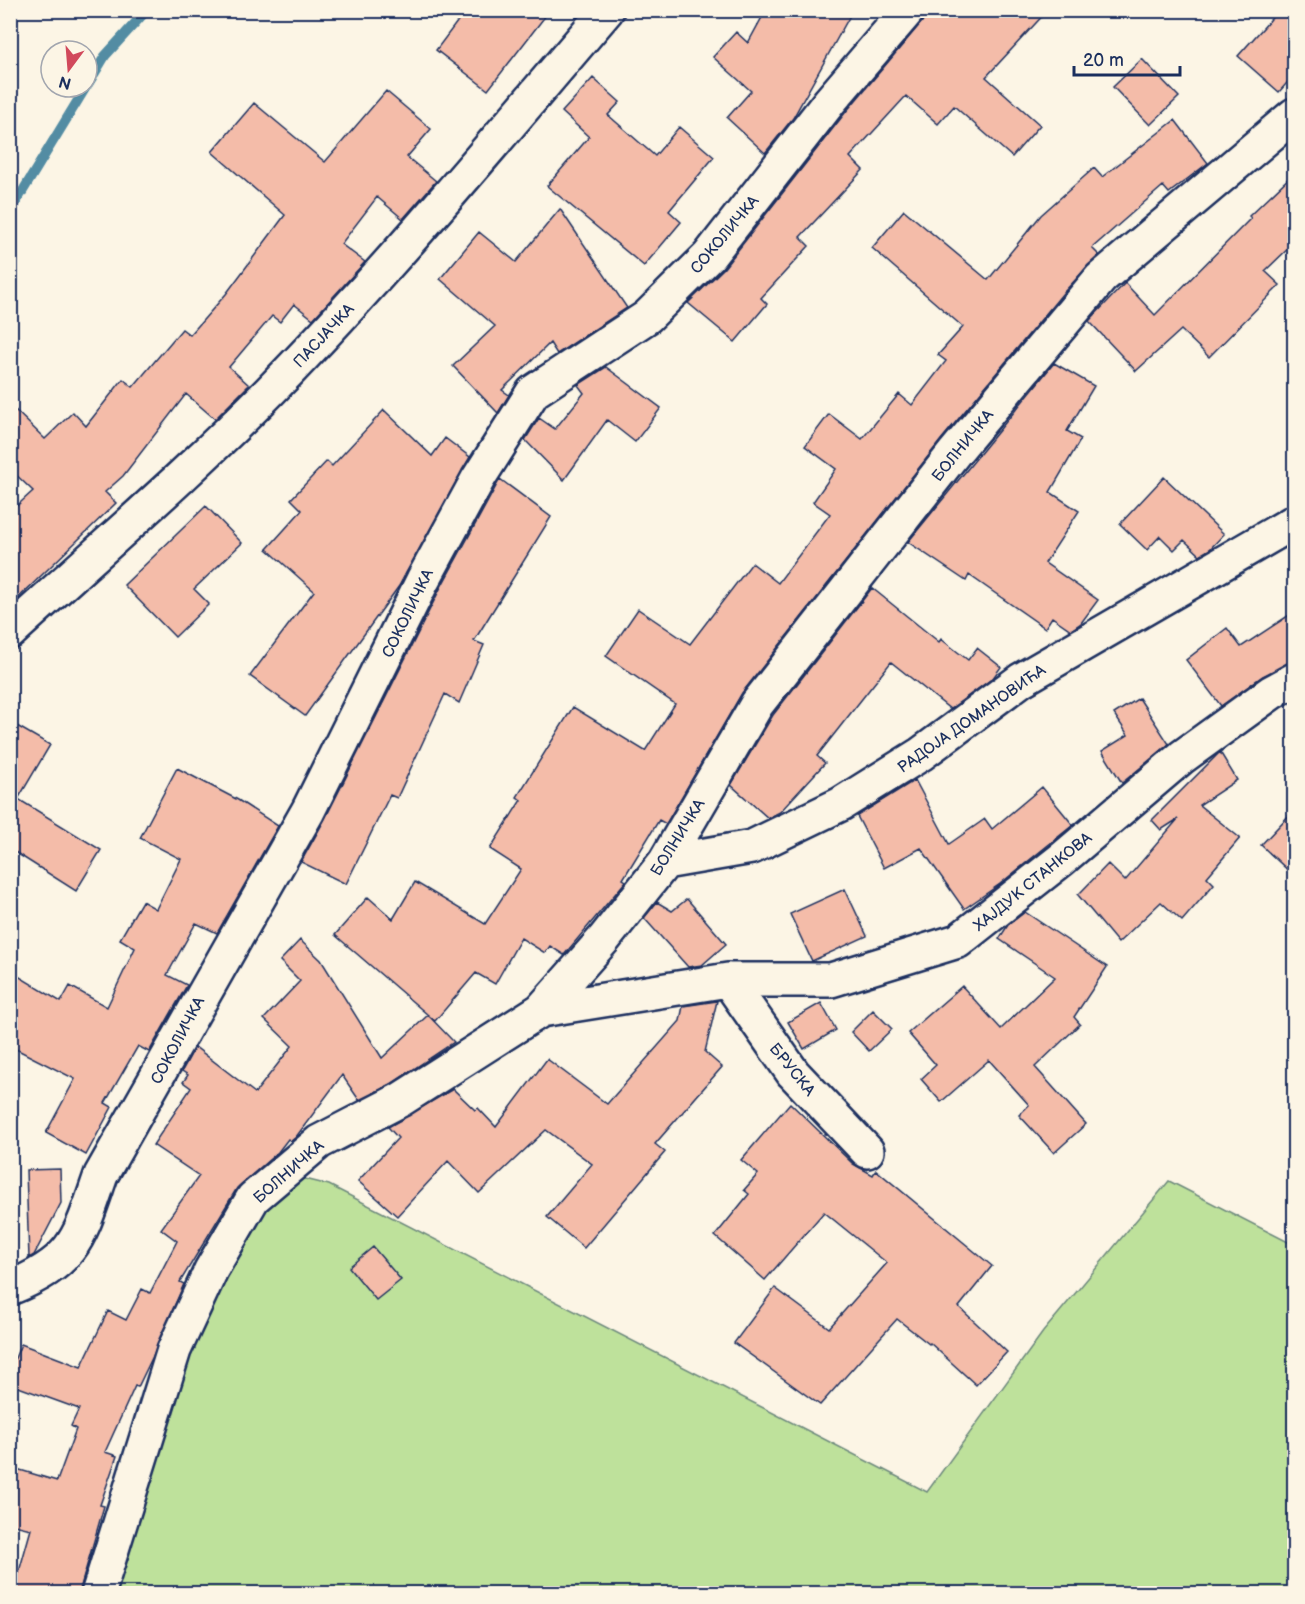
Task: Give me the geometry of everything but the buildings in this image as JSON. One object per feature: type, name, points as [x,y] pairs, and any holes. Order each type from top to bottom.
[{"type":"street","name":"ПАСЈАЧКА","points":[[10,632],[215,444],[330,328],[495,144],[607,10]]},
{"type":"street","name":"СОКОЛИЧКА","points":[[10,1288],[55,1265],[78,1238],[101,1175],[308,811],[423,580],[473,489],[533,392],[646,317],[709,256],[830,101],[908,10]]},
{"type":"street","name":"БОЛНИЧКА","points":[[98,1593],[174,1350],[211,1270],[253,1198],[319,1142],[400,1100],[541,1010],[604,939],[665,862],[758,704],[955,452],[1029,363],[1101,278],[1294,115]]},
{"type":"street","name":"РАДОЈА ДОМАНОВИЋА","points":[[665,862],[752,847],[841,804],[921,754],[1021,680],[1294,522]]},
{"type":"street","name":"ХАЈДУК СТАНКОВА","points":[[541,1010],[728,980],[831,980],[958,941],[1062,859],[1182,757],[1272,692],[1294,680]]},
{"type":"street","name":"БРУСКА","points":[[728,980],[793,1073],[867,1151]]},
{"type":"green space","points":[[281,1173],[329,1185],[927,1492],[1043,1332],[1169,1181],[1294,1245],[1294,1593],[107,1594],[174,1350]]},
{"type":"waterway","points":[[99,66],[105,56],[147,10]]},
{"type":"waterway","points":[[10,212],[79,99]]}]
